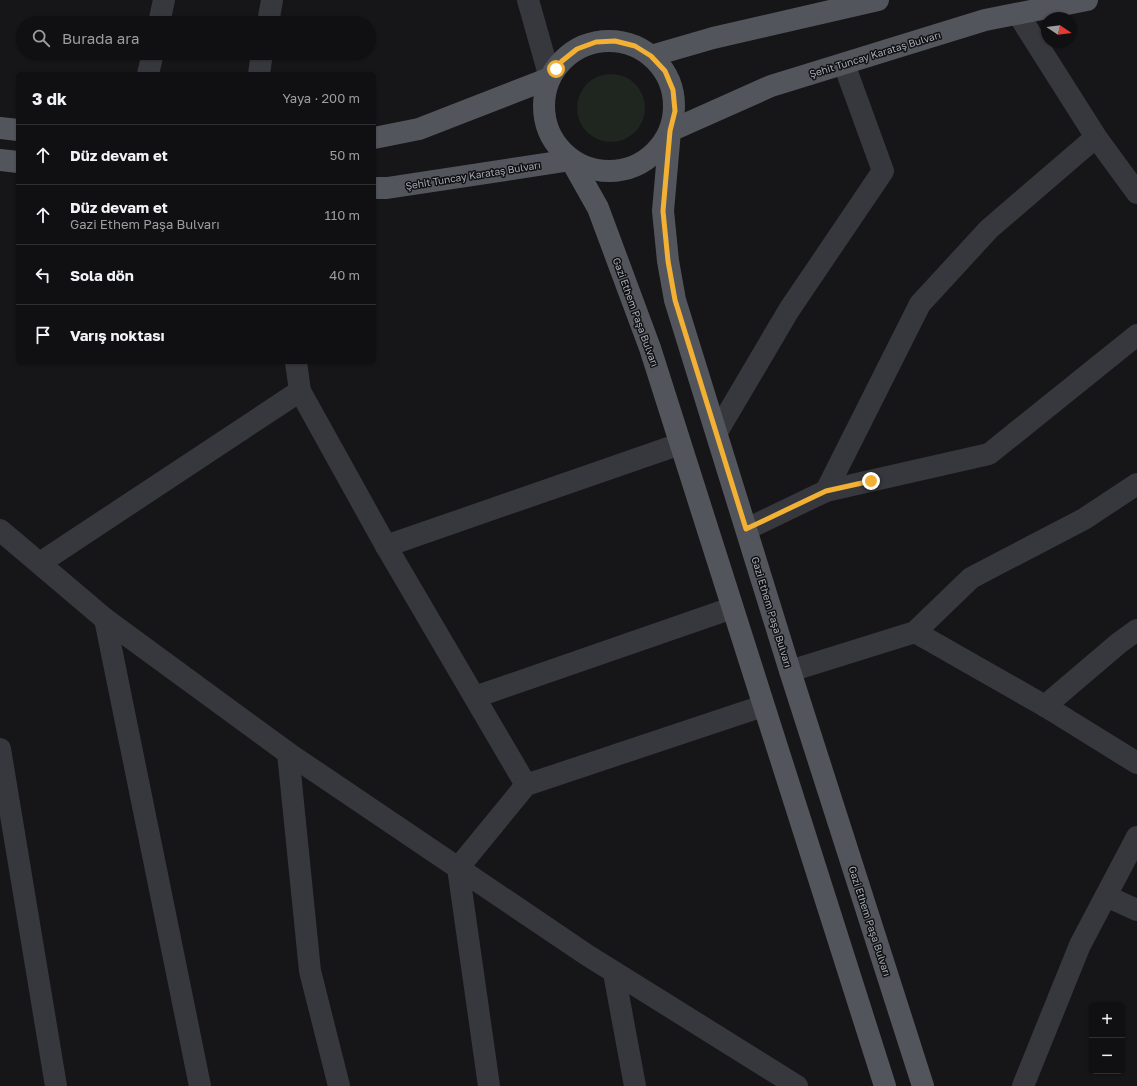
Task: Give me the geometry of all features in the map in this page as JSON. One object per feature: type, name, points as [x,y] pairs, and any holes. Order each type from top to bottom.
[{"type":"main road","points":[[651,56],[713,38],[878,0]]},
{"type":"main road","name":"Şehit Tuncay Karataş Bulvarı","points":[[670,131],[771,86],[985,20],[1087,0]]},
{"type":"main road","points":[[615,41],[635,46],[651,56],[665,71],[673,90],[675,111],[670,131],[660,148],[645,161],[628,170],[608,172],[589,169],[571,160],[558,147],[549,132],[544,114],[545,95],[550,78],[562,61],[577,49],[596,42],[615,41]]},
{"type":"main road","points":[[376,138],[419,129],[550,78]]},
{"type":"main road","points":[[0,128],[16,130]]},
{"type":"main road","name":"Gazi Ethem Paşa Bulvarı","points":[[670,131],[663,211],[668,261],[675,300],[790,671],[923,1086]]},
{"type":"main road","points":[[0,160],[16,162]]},
{"type":"main road","name":"Şehit Tuncay Karataş Bulvarı","points":[[376,188],[387,188],[571,160]]},
{"type":"main road","name":"Gazi Ethem Paşa Bulvarı","points":[[571,160],[598,208],[650,348],[885,1086]]},
{"type":"street","points":[[161,16],[164,0]]},
{"type":"street","points":[[269,16],[272,0]]},
{"type":"street","points":[[528,0],[550,78]]},
{"type":"street","points":[[1018,14],[1096,137],[1137,193]]},
{"type":"street","points":[[148,72],[151,60]]},
{"type":"street","points":[[259,72],[261,60]]},
{"type":"street","points":[[716,432],[789,310],[883,171],[844,64]]},
{"type":"street","points":[[826,491],[920,304],[989,229],[1096,137]]},
{"type":"street","points":[[746,529],[826,491],[989,454],[1137,335]]},
{"type":"street","points":[[296,364],[300,391],[386,546],[526,785]]},
{"type":"street","points":[[40,563],[300,391]]},
{"type":"street","points":[[386,546],[680,444]]},
{"type":"street","points":[[790,671],[915,632],[971,578],[1084,519],[1137,484]]},
{"type":"street","points":[[0,530],[105,619],[288,753],[614,973],[797,1086]]},
{"type":"street","points":[[475,698],[732,608]]},
{"type":"street","points":[[105,619],[200,1086]]},
{"type":"street","points":[[1045,706],[1119,643],[1137,630]]},
{"type":"street","points":[[915,632],[1045,706],[1137,763]]},
{"type":"street","points":[[489,1086],[458,868],[526,785],[763,706]]},
{"type":"street","points":[[0,749],[56,1086]]},
{"type":"street","points":[[288,753],[310,971],[338,1086]]},
{"type":"street","points":[[1023,1086],[1080,945],[1137,837]]},
{"type":"street","points":[[1106,896],[1137,910]]},
{"type":"street","points":[[614,973],[636,1086]]},
{"type":"shaded area","points":[[611,74],[624,76],[635,84],[643,95],[645,108],[643,121],[635,132],[624,140],[611,142],[598,140],[587,132],[579,121],[577,108],[579,95],[587,84],[598,76]]},
{"type":"route","points":[[556,69],[562,61],[577,49],[596,42],[615,41],[635,46],[651,56],[665,71],[673,90],[675,111],[670,131],[663,211],[668,261],[675,300],[746,529],[826,491],[871,481]]}]
